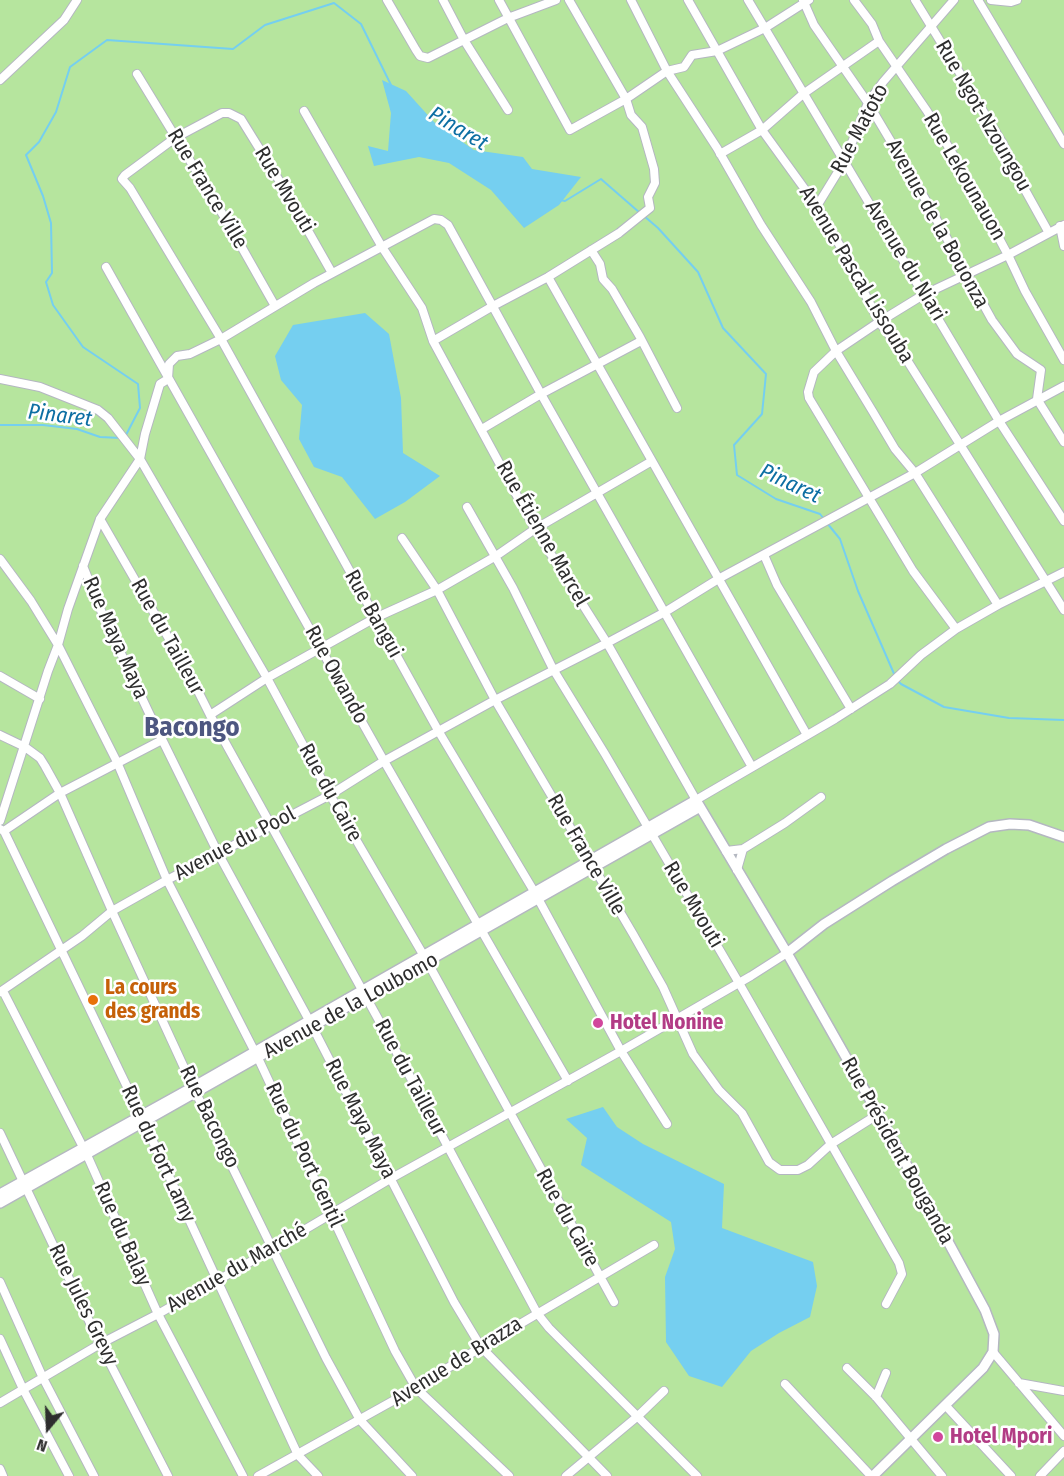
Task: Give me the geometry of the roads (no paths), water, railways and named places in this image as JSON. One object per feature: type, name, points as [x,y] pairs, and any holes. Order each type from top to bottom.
[{"type":"street","points":[[0,80],[64,20],[77,0]]},
{"type":"street","points":[[387,0],[420,56],[428,58],[508,18],[556,0]]},
{"type":"street","points":[[443,0],[464,40],[508,110]]},
{"type":"street","points":[[499,0],[570,130],[626,99],[667,71],[684,67],[692,55],[717,51],[765,28],[805,1]]},
{"type":"street","points":[[433,341],[548,277],[637,220],[650,208],[648,197],[655,183],[654,169],[642,127],[631,114],[626,99],[569,0]]},
{"type":"street","points":[[631,0],[667,71],[811,302],[895,449],[915,473],[998,605]]},
{"type":"street","name":"Avenue Pascal Lissouba","points":[[688,0],[762,130],[817,207],[847,258],[879,322],[900,349],[1064,610]]},
{"type":"street","name":"Avenue du Niari","points":[[747,0],[999,421],[1064,521]]},
{"type":"street","name":"Rue Lekounauon","points":[[854,0],[872,24],[879,41],[897,65],[964,173],[1025,291],[1064,360]]},
{"type":"street","name":"Rue Ngot-Nzoungou","points":[[915,0],[1002,142],[1049,233]]},
{"type":"street","name":"Rue Matoto","points":[[817,207],[844,162],[868,103],[897,65],[954,0]]},
{"type":"street","points":[[978,0],[1064,144]]},
{"type":"street","points":[[991,0],[1011,2],[1017,0]]},
{"type":"street","name":"Avenue de la Bouonza","points":[[805,1],[814,25],[868,103],[944,231],[992,320],[1017,354],[1041,370],[1037,399]]},
{"type":"street","points":[[720,154],[762,130],[803,94],[879,41]]},
{"type":"street","name":"Rue France Ville","points":[[137,74],[228,223],[275,306]]},
{"type":"street","name":"Rue Étienne Marcel","points":[[304,111],[382,248],[422,308],[433,341],[536,529],[607,643],[698,804],[787,953]]},
{"type":"street","name":"Rue Mvouti","points":[[174,138],[222,113],[229,113],[241,119],[332,273]]},
{"type":"street","name":"Rue Bangui","points":[[174,138],[122,179],[220,339],[438,732],[536,897],[621,1051],[667,1124]]},
{"type":"street","points":[[0,821],[68,609],[100,519],[140,459],[160,384],[168,379],[169,364],[177,356],[190,354],[220,339],[332,273],[434,219],[441,220],[448,225],[752,767]]},
{"type":"street","points":[[956,629],[913,571],[809,398],[808,392],[814,372],[837,351],[923,295],[1008,255],[1062,226],[1064,246]]},
{"type":"street","points":[[591,250],[600,264],[603,279],[612,289],[677,408]]},
{"type":"street","name":"Rue Owando","points":[[106,267],[384,761],[568,1081]]},
{"type":"street","points":[[548,277],[807,735]]},
{"type":"street","points":[[482,429],[541,394],[641,341]]},
{"type":"street","name":"Rue du Caire","points":[[0,379],[40,387],[98,410],[108,418],[140,459],[267,678],[330,795],[426,959],[614,1302]]},
{"type":"street","name":"Avenue du Pool","points":[[1,992],[82,936],[112,911],[330,795],[384,761],[495,700],[664,612],[720,578],[915,473],[999,421],[1064,386]]},
{"type":"street","points":[[1037,399],[1064,442]]},
{"type":"street","points":[[210,716],[267,678],[375,618],[437,590],[496,556],[536,529],[652,460]]},
{"type":"street","name":"Rue Mvouti","points":[[467,507],[496,556],[553,669],[739,983],[902,1268],[902,1274],[886,1304]]},
{"type":"street","name":"Rue du Tailleur","points":[[100,519],[191,677],[210,716],[537,1312],[549,1328],[697,1476]]},
{"type":"street","name":"Rue France Ville","points":[[402,538],[437,590],[495,700],[663,987],[693,1054],[719,1090],[742,1113],[774,1167],[780,1170],[798,1170],[817,1157],[831,1143]]},
{"type":"street","points":[[764,555],[777,585],[851,709]]},
{"type":"street","name":"Rue du Port Gentil","points":[[0,559],[31,601],[58,645],[117,762],[167,880],[257,1055],[395,1351],[417,1388],[509,1476]]},
{"type":"street","name":"Rue Maya Maya","points":[[83,566],[102,613],[218,853],[311,1024],[454,1302],[481,1347],[607,1476]]},
{"type":"street","points":[[698,804],[709,792],[890,684],[929,649],[956,629],[1064,572]]},
{"type":"street","points":[[0,676],[40,699]]},
{"type":"street","name":"Rue Bacongo","points":[[0,735],[25,747],[40,758],[60,793],[195,1090],[326,1358],[360,1420],[412,1476]]},
{"type":"street","points":[[2,830],[60,793],[162,740]]},
{"type":"street","points":[[726,850],[743,849],[821,797]]},
{"type":"street","name":"Avenue de la Loubomo","points":[[0,1203],[25,1185],[698,804]]},
{"type":"street","points":[[787,953],[824,924],[892,881],[989,827],[1010,824],[1029,825],[1064,837]]},
{"type":"street","name":"Rue du Fort Lamy","points":[[2,830],[142,1119],[297,1455],[318,1476]]},
{"type":"street","points":[[738,870],[743,849]]},
{"type":"street","name":"Avenue du Marché","points":[[0,1403],[100,1344],[272,1249],[390,1179],[621,1051],[787,953]]},
{"type":"street","name":"Rue Président Bouganda","points":[[787,953],[985,1310],[994,1334],[993,1353]]},
{"type":"street","name":"Rue du Balay","points":[[1,992],[85,1152],[158,1314],[243,1476]]},
{"type":"street","points":[[831,1143],[877,1115]]},
{"type":"street","name":"Rue Jules Grevy","points":[[0,1133],[100,1344],[168,1476]]},
{"type":"street","name":"Avenue de la Loubomo","points":[[0,1194],[25,1185]]},
{"type":"street","name":"Avenue de Brazza","points":[[258,1476],[417,1388],[537,1312],[654,1245]]},
{"type":"street","points":[[0,1282],[44,1378],[94,1476]]},
{"type":"street","points":[[0,1340],[69,1476]]},
{"type":"street","points":[[785,1384],[872,1476],[984,1368],[993,1353],[1064,1436]]},
{"type":"street","points":[[847,1368],[876,1397],[942,1476]]},
{"type":"street","points":[[876,1397],[886,1373]]},
{"type":"street","points":[[1019,1383],[1064,1391]]},
{"type":"street","points":[[566,1476],[638,1416],[664,1391]]},
{"type":"street","points":[[946,1406],[1011,1476]]},
{"type":"street","points":[[1040,1476],[1064,1451]]},
{"type":"street","points":[[0,1469],[3,1476]]},
{"type":"water","points":[[382,80],[406,91],[434,122],[474,150],[523,157],[532,169],[581,177],[559,205],[524,228],[491,190],[449,163],[419,157],[374,166],[368,146],[388,151],[391,113]]},
{"type":"water","points":[[365,313],[389,334],[401,398],[403,453],[440,476],[405,502],[375,519],[342,477],[314,467],[299,439],[302,405],[281,380],[275,356],[293,325]]},
{"type":"water","points":[[603,1107],[617,1127],[643,1144],[724,1184],[722,1228],[813,1262],[817,1286],[810,1317],[751,1351],[722,1387],[689,1376],[666,1342],[665,1277],[675,1249],[671,1222],[581,1165],[587,1138],[566,1119]]},
{"type":"waterway","name":"Pinaret","points":[[126,435],[140,408],[138,384],[83,347],[53,305],[46,282],[52,273],[51,223],[43,196],[26,155],[39,142],[56,112],[70,67],[107,40],[233,49],[265,25],[334,3],[361,24],[391,85]]},
{"type":"waterway","name":"Pinaret","points":[[560,200],[565,201],[601,179],[640,213]]},
{"type":"waterway","name":"Pinaret","points":[[644,216],[698,272],[723,328],[766,374],[762,414],[734,445],[737,475],[776,499],[820,514],[824,519]]},
{"type":"waterway","name":"Pinaret","points":[[0,425],[43,425],[77,429],[100,437],[121,438]]},
{"type":"waterway","name":"Pinaret","points":[[827,523],[840,539],[858,591],[895,676]]},
{"type":"waterway","name":"Pinaret","points":[[898,681],[944,707],[1009,718],[1064,720]]},
{"type":"place","name":"La cours des grands","points":[[93,1000]]},
{"type":"place","name":"Hotel Nonine","points":[[598,1023]]},
{"type":"place","name":"Hotel Mpori","points":[[938,1437]]},
{"type":"district","name":"Bacongo","points":[[192,728]]}]
